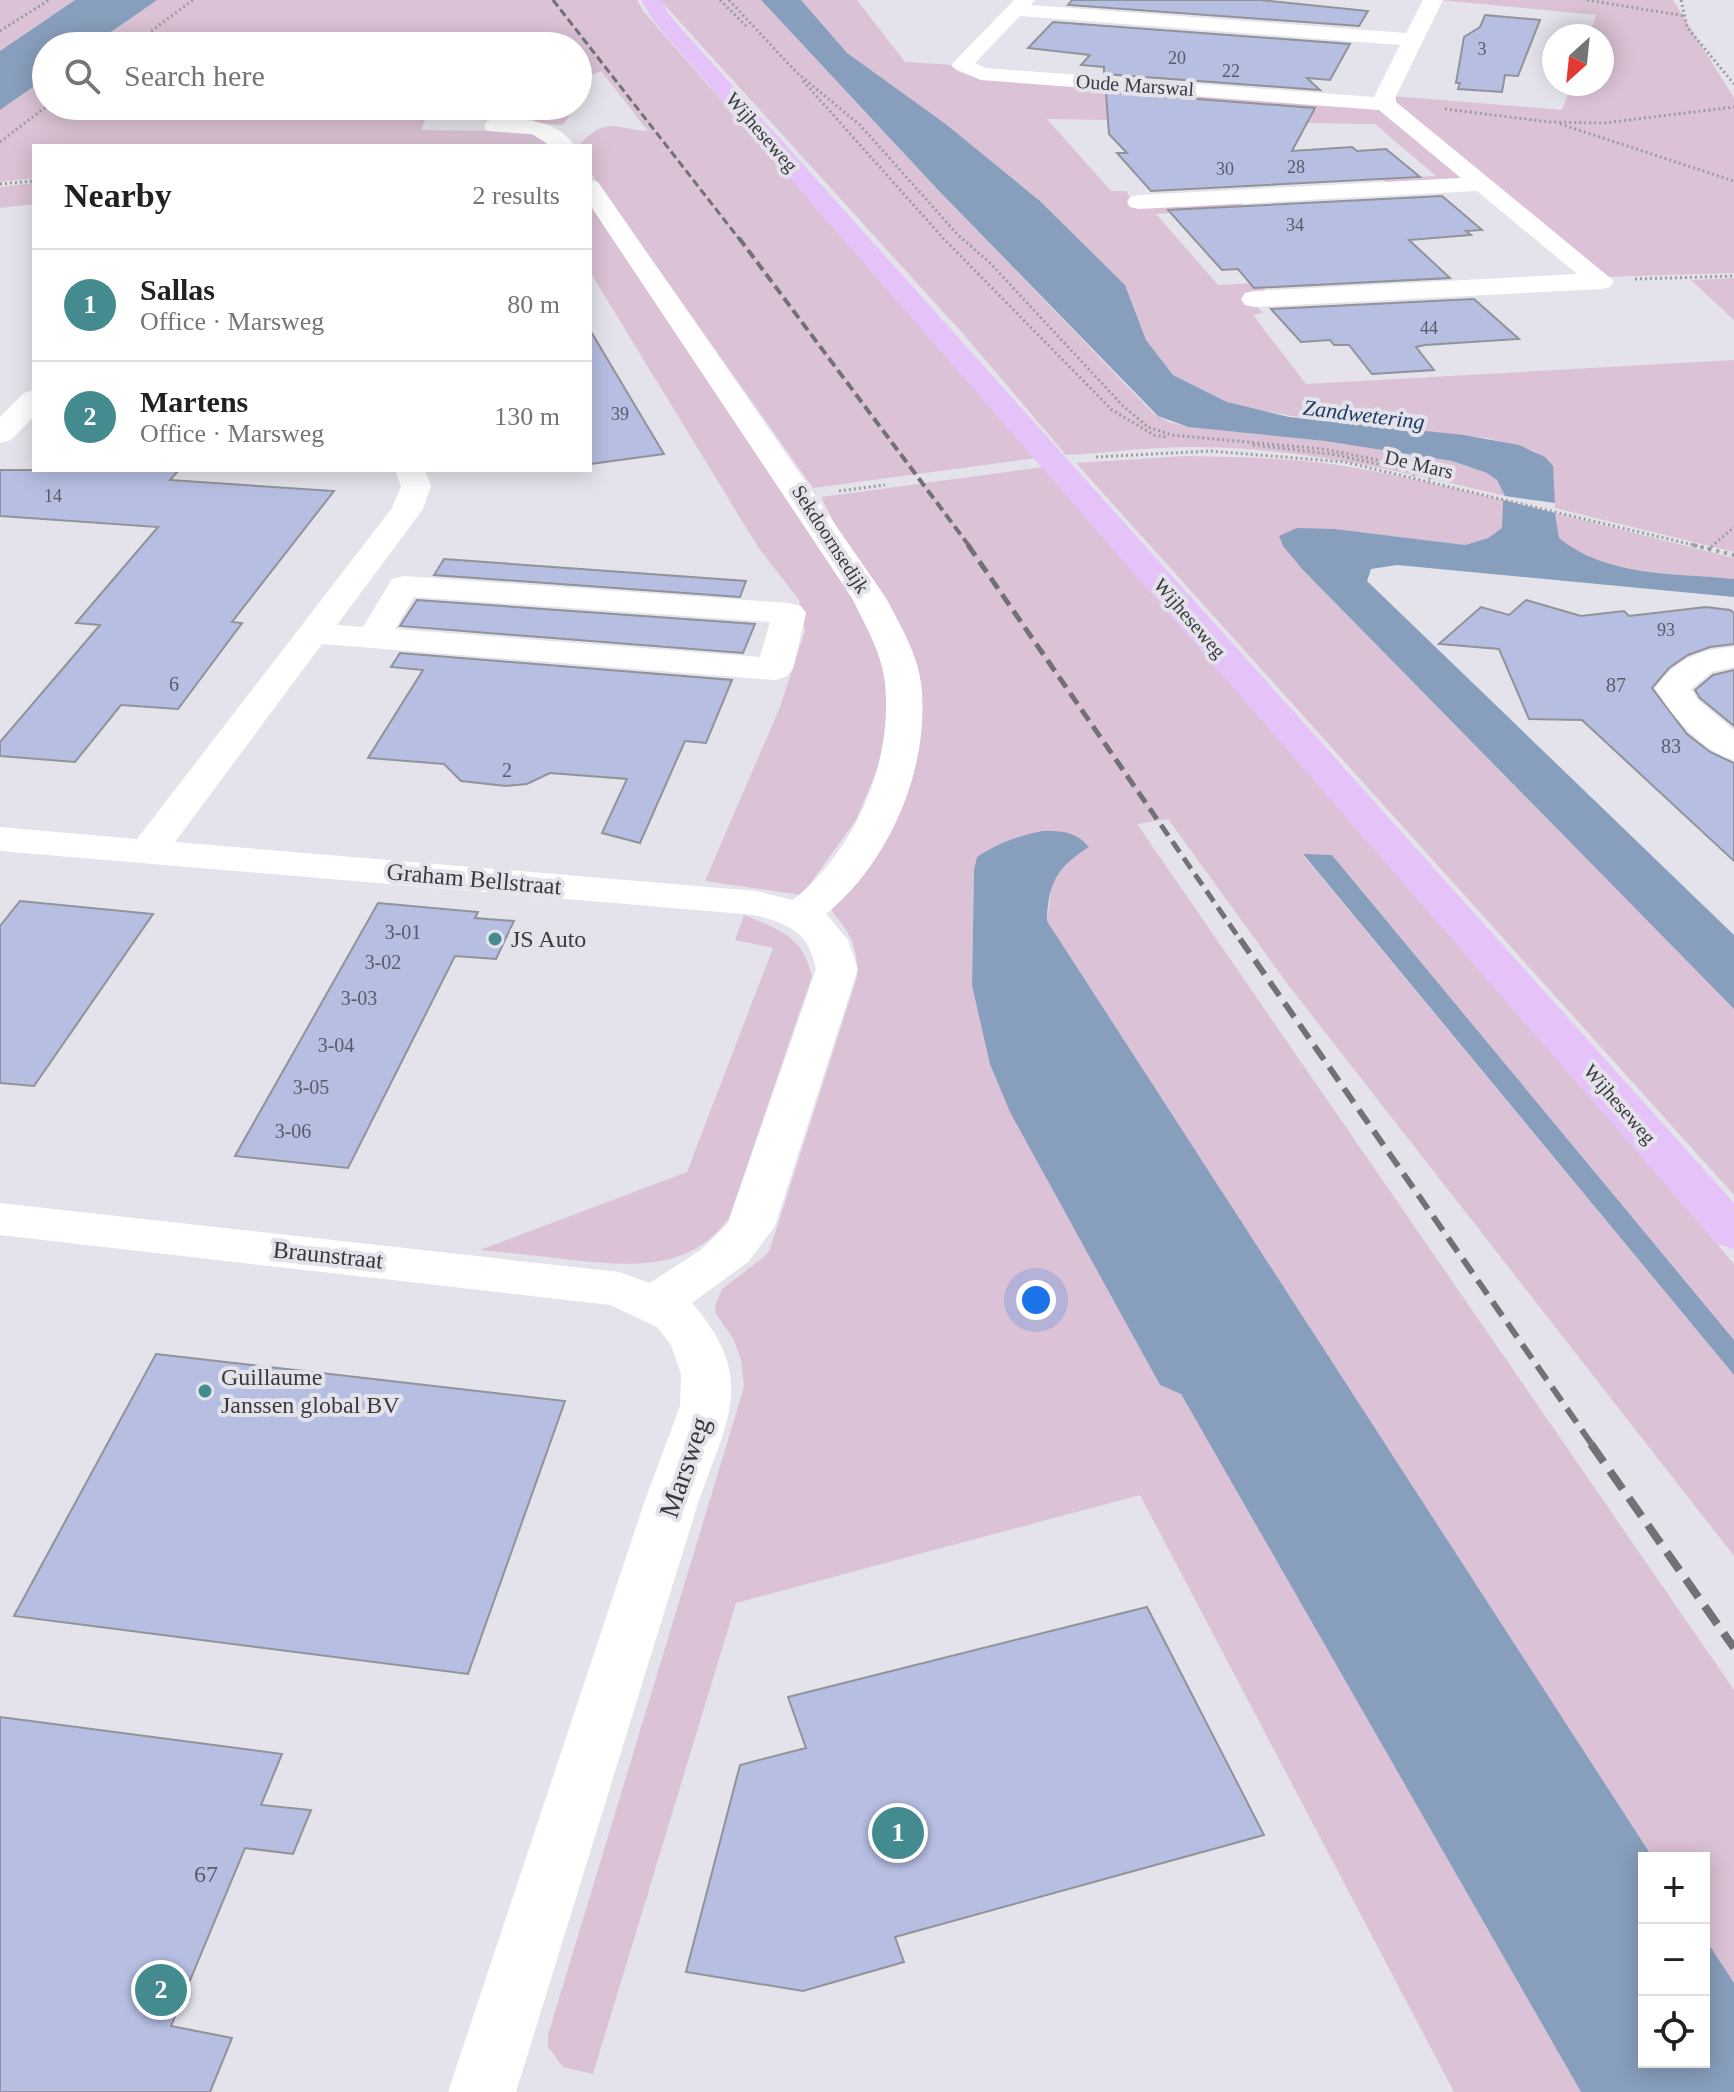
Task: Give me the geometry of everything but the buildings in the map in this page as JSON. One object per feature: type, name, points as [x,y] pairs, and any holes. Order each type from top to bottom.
[{"type":"main road","name":"Wijheseweg","points":[[651,0],[662,19],[1734,1233]]},
{"type":"street","points":[[1433,0],[1385,96],[1385,104],[1601,281]]},
{"type":"street","name":"Oude Marswal","points":[[1385,104],[981,74],[962,65],[1020,5],[1412,40]]},
{"type":"street","points":[[495,126],[522,125],[545,130],[557,136],[562,144]]},
{"type":"street","points":[[1139,202],[1480,184]]},
{"type":"street","name":"Sekdoornsedijk","points":[[592,190],[869,598],[898,665],[905,713],[903,734],[881,808],[871,830],[828,893],[800,915]]},
{"type":"street","points":[[1254,299],[1601,281]]},
{"type":"street","points":[[0,434],[32,401]]},
{"type":"street","points":[[147,852],[407,509],[416,486],[411,472]]},
{"type":"street","points":[[313,633],[373,638],[775,669],[789,613],[404,586],[373,638]]},
{"type":"street","points":[[1734,657],[1711,658],[1684,673],[1673,688],[1683,706],[1734,749]]},
{"type":"street","name":"Graham Bellstraat","points":[[0,839],[742,901],[800,915]]},
{"type":"street","points":[[654,1303],[714,1267],[737,1248],[751,1226],[837,969],[834,948],[827,935],[800,915]]},
{"type":"street","name":"Braunstraat","points":[[0,1219],[577,1282],[619,1289],[654,1303]]},
{"type":"street","name":"Marsweg","points":[[482,2092],[671,1503],[706,1406],[707,1374],[695,1340],[675,1315],[654,1303]]},
{"type":"path","points":[[0,31],[49,0]]},
{"type":"path","points":[[150,32],[193,0]]},
{"type":"path","points":[[720,0],[820,99],[943,238],[1112,410],[1132,424],[1154,435],[1331,454],[1411,471],[1414,476]]},
{"type":"path","points":[[729,0],[796,72],[860,125],[958,235],[991,264],[1123,406],[1148,427],[1172,435],[1355,454],[1423,469],[1429,473],[1430,480]]},
{"type":"path","points":[[1587,0],[1685,16]]},
{"type":"path","points":[[1681,0],[1687,27],[1734,84]]},
{"type":"path","points":[[1385,104],[1550,122],[1630,121],[1734,107]]},
{"type":"path","points":[[0,142],[32,117]]},
{"type":"path","points":[[1550,122],[1734,181]]},
{"type":"path","points":[[0,184],[32,181]]},
{"type":"path","points":[[1601,281],[1734,276]]},
{"type":"path","name":"De Mars","points":[[1091,457],[1171,450],[1255,453],[1345,462],[1414,476],[1734,555]]},
{"type":"path","points":[[1708,550],[1734,527]]},
{"type":"shaded area","points":[[0,0],[75,0],[0,51]]},
{"type":"shaded area","points":[[157,0],[637,0],[644,12],[1036,458],[813,488],[592,175],[592,144],[580,144],[588,136],[610,126],[648,131],[601,71],[592,75],[592,32],[111,32]]},
{"type":"shaded area","points":[[660,0],[761,0],[1153,413],[1169,422],[1188,427],[1325,441],[1452,461],[1487,473],[1497,480],[1505,496],[1391,470],[1238,448],[1182,447],[1066,455],[966,337]]},
{"type":"shaded area","points":[[801,0],[857,0],[905,62],[954,65],[957,71],[970,75],[1382,110],[1464,179],[1388,185],[1383,179],[1436,176],[1375,124],[1047,119],[1111,191],[1126,191],[1133,202],[1238,200],[1245,208],[1156,214],[1218,285],[1259,283],[1270,295],[1249,298],[1263,313],[1253,315],[1306,384],[1734,360],[1734,552],[1555,508],[1553,466],[1535,451],[1487,438],[1327,422],[1252,409],[1227,402],[1173,375],[1146,340],[1125,285],[1040,201],[947,125],[847,54]]},
{"type":"shaded area","points":[[1439,0],[1673,0],[1734,98],[1734,273],[1604,277],[1396,105],[1393,96],[1562,110],[1567,96],[1614,96],[1614,24],[1593,24],[1596,15]]},
{"type":"shaded area","points":[[32,88],[32,120],[425,120],[421,130],[499,131],[542,136],[546,144],[32,144],[32,178],[0,182],[0,110]]},
{"type":"shaded area","points":[[533,120],[566,120],[562,125]]},
{"type":"shaded area","points":[[32,183],[32,204],[0,208],[0,187]]},
{"type":"shaded area","points":[[592,205],[732,418],[795,500],[877,631],[893,711],[879,765],[856,820],[802,895],[705,881],[780,707],[805,631],[799,600],[758,547],[592,275]]},
{"type":"shaded area","points":[[1734,278],[1734,320],[1691,280]]},
{"type":"shaded area","points":[[1185,456],[1282,459],[1338,465],[1503,500],[1502,528],[1488,538],[1465,545],[1335,529],[1303,570],[1734,1009],[1734,1195],[1076,463]]},
{"type":"shaded area","points":[[1044,467],[1734,1264],[1734,1340],[1332,855],[1303,855],[1734,1375],[1734,1556],[1289,986],[1168,819],[1137,824],[1734,1690],[1734,1983],[1710,1946],[1710,1852],[1649,1852],[1047,921],[1052,884],[1065,862],[974,870],[972,985],[1010,1111],[1160,1385],[1181,1394],[1581,2092],[1454,2092],[1140,1495],[736,1603],[593,2074],[563,2067],[548,2047],[548,2035],[744,1387],[741,1360],[734,1340],[716,1314],[715,1306],[722,1289],[770,1249],[857,977],[853,945],[830,905],[881,826],[892,637],[821,497]]},
{"type":"shaded area","points":[[1555,513],[1734,558],[1734,579],[1642,571],[1597,560],[1558,538]]},
{"type":"shaded area","points":[[744,915],[779,930],[796,943],[812,976],[729,1218],[713,1236],[696,1248],[658,1262],[616,1264],[480,1250],[687,1172],[773,948],[735,940]]},
{"type":"water","points":[[75,0],[157,0],[111,32],[32,32],[32,88],[0,110],[0,51]]},
{"type":"water","points":[[761,0],[801,0],[847,53],[947,125],[1040,201],[1125,285],[1146,340],[1173,375],[1227,402],[1289,417],[1464,435],[1519,445],[1545,457],[1553,466],[1555,503],[1505,496],[1497,480],[1487,473],[1452,461],[1325,441],[1188,427],[1158,416],[940,192]]},
{"type":"water","points":[[1503,500],[1555,513],[1559,538],[1598,560],[1642,571],[1734,579],[1734,597],[1397,565],[1371,569],[1367,581],[1734,935],[1734,1009],[1303,570],[1283,546],[1279,536],[1297,528],[1335,529],[1465,545],[1488,538],[1502,528]]},
{"type":"water","points":[[1042,831],[1068,833],[1089,847],[1056,877],[1049,896],[1047,921],[1649,1852],[1638,1852],[1638,2068],[1710,2068],[1710,1946],[1734,1983],[1734,2092],[1581,2092],[1181,1394],[1160,1385],[1010,1112],[990,1064],[972,985],[974,870],[977,857],[1025,835]]},
{"type":"water","points":[[1303,854],[1332,855],[1734,1340],[1734,1375]]},
{"type":"railway","points":[[553,0],[578,32]]},
{"type":"railway","points":[[592,50],[740,240]]},
{"type":"railway","points":[[739,238],[970,547]]},
{"type":"railway","points":[[968,545],[1241,941]]},
{"type":"railway","points":[[1240,939],[1593,1446]]},
{"type":"railway","points":[[1591,1444],[1734,1648]]},
{"type":"place","name":"JS Auto","points":[[495,939]]},
{"type":"place","name":"Guillaume Janssen global BV","points":[[205,1391]]},
{"type":"place","name":"Sallas","points":[[898,1833]]},
{"type":"place","name":"Martens","points":[[161,1990]]},
{"type":"water label","name":"Zandwetering","points":[[1364,414]]}]
